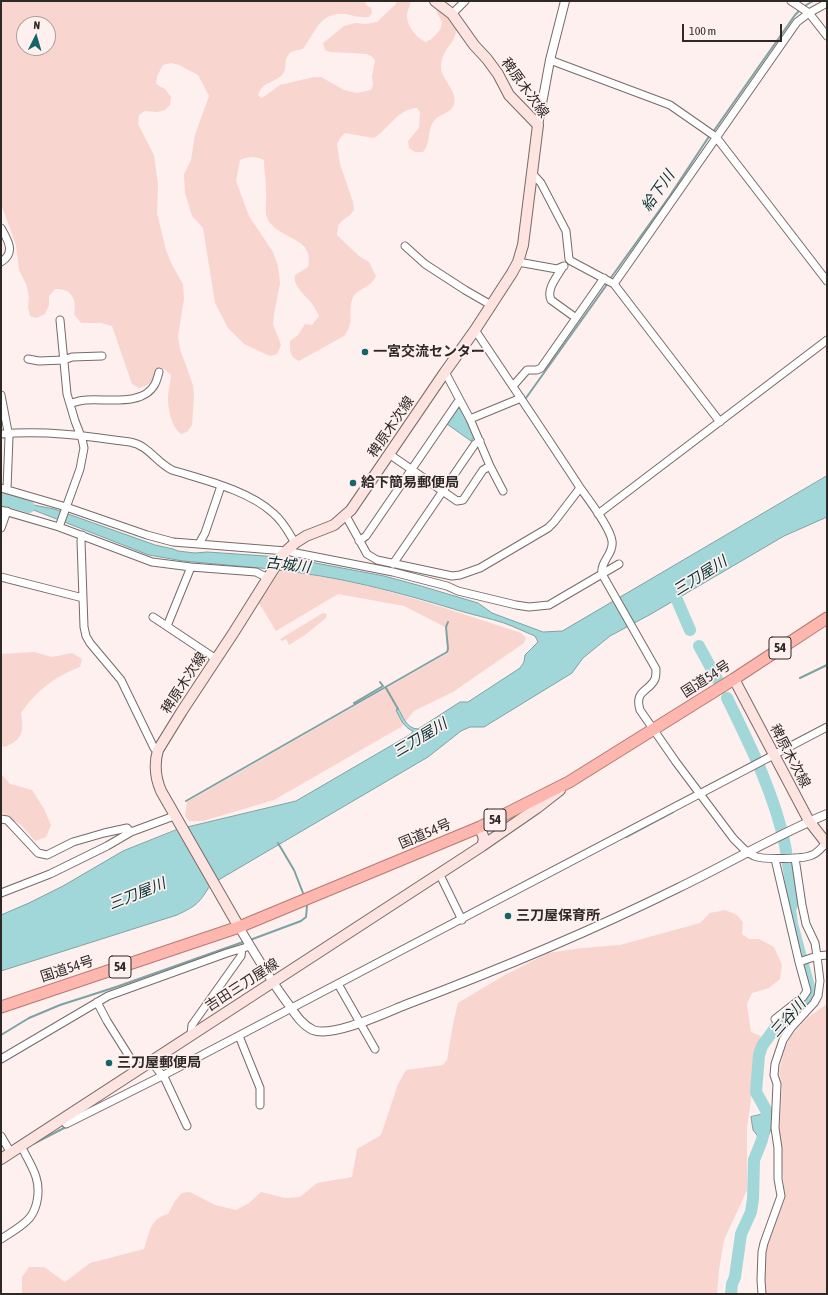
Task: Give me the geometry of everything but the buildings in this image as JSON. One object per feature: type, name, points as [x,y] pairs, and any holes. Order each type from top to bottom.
[{"type":"highway","name":"国道54号","points":[[1,1007],[239,927],[480,827],[569,782],[654,730],[827,618]]},
{"type":"main road","name":"稗原木次線","points":[[239,927],[175,818],[157,783],[156,766],[158,750],[285,552],[306,536],[334,525],[351,510],[491,305],[518,262],[525,233],[538,125],[509,95],[498,74],[474,45],[452,14],[435,1]]},
{"type":"main road","name":"稗原木次線","points":[[734,679],[809,821],[826,843]]},
{"type":"main road","name":"吉田三刀屋線","points":[[1,1159],[482,846],[537,808],[569,782]]},
{"type":"main road","points":[[480,827],[484,840],[482,846]]},
{"type":"street","points":[[452,14],[465,1]]},
{"type":"street","points":[[538,125],[550,60],[565,1]]},
{"type":"street","points":[[513,386],[527,370],[537,370],[541,368],[576,318],[609,281],[713,135],[797,22],[807,12],[827,2]]},
{"type":"street","points":[[795,3],[807,12],[827,36]]},
{"type":"street","points":[[550,60],[670,105],[713,135],[827,281]]},
{"type":"street","points":[[532,172],[541,183],[566,231],[570,260]]},
{"type":"street","points":[[1,228],[9,242],[10,249],[8,257],[1,262]]},
{"type":"street","points":[[405,246],[425,264],[491,305]]},
{"type":"street","points":[[570,260],[609,281],[720,422]]},
{"type":"street","points":[[570,260],[562,268],[549,296],[551,300],[576,318]]},
{"type":"street","points":[[518,262],[557,269],[562,268]]},
{"type":"street","points":[[59,526],[81,462],[84,448],[65,382],[60,320]]},
{"type":"street","points":[[475,330],[598,514],[611,537],[611,551],[602,566],[602,575],[655,667],[655,679],[641,693],[639,703],[640,710],[676,762],[733,838],[747,852],[753,856],[775,859],[795,858],[812,856],[826,843]]},
{"type":"street","points":[[598,514],[827,340]]},
{"type":"street","points":[[28,359],[39,361],[64,360],[72,357],[102,356]]},
{"type":"street","points":[[71,404],[86,400],[122,401],[143,396],[153,387],[159,372]]},
{"type":"street","points":[[445,372],[470,419],[490,466],[503,491]]},
{"type":"street","points":[[1,395],[5,434],[10,444],[4,488],[147,535],[173,542],[285,552],[393,572],[516,605],[529,607],[549,605],[619,564]]},
{"type":"street","points":[[470,419],[521,398]]},
{"type":"street","points":[[359,540],[366,536],[457,403],[460,401]]},
{"type":"street","points":[[5,434],[21,432],[61,433],[135,443],[146,449],[163,465],[172,470],[242,494],[269,510],[282,523],[295,543]]},
{"type":"street","points":[[393,564],[475,444],[480,441]]},
{"type":"street","points":[[389,454],[457,501],[461,501],[483,470],[490,466]]},
{"type":"street","points":[[199,544],[205,533],[221,486]]},
{"type":"street","points":[[346,516],[367,554],[372,557],[382,562],[452,576],[472,572],[480,568],[548,528],[580,488]]},
{"type":"street","points":[[1,528],[4,511],[59,526],[152,562],[191,567],[256,572],[269,575]]},
{"type":"street","points":[[82,536],[84,627],[86,636],[90,643],[121,680],[154,748],[158,750]]},
{"type":"street","points":[[167,626],[191,567]]},
{"type":"street","points":[[1,577],[83,598]]},
{"type":"street","points":[[153,617],[216,659]]},
{"type":"street","points":[[64,1118],[66,1124],[292,1010],[338,984],[648,822],[773,754],[827,727]]},
{"type":"street","points":[[239,927],[245,937],[247,947],[303,1024],[314,1030],[322,1032],[330,1031],[359,1023],[488,974],[614,919],[679,888],[809,821],[827,814]]},
{"type":"street","points":[[1,893],[50,874],[107,846],[131,832],[175,818]]},
{"type":"street","points":[[1,819],[7,820],[38,853],[43,855],[54,852],[73,842],[104,833],[127,828],[131,832]]},
{"type":"street","points":[[762,1294],[762,1252],[781,1196],[778,1179],[778,1148],[775,1128],[777,1084],[774,1075],[775,1064],[783,1040],[795,1023],[814,1003],[818,996],[820,981],[815,943],[806,924],[795,858]]},
{"type":"street","points":[[774,1019],[803,997],[807,990],[802,961],[775,859]]},
{"type":"street","points":[[439,873],[462,920]]},
{"type":"street","points":[[1,1059],[108,996],[247,947]]},
{"type":"street","points":[[191,1035],[192,1026],[247,947]]},
{"type":"street","points":[[802,961],[816,956],[827,955]]},
{"type":"street","points":[[338,984],[375,1049]]},
{"type":"street","points":[[97,1002],[134,1064],[140,1069]]},
{"type":"street","points":[[239,1036],[260,1088],[260,1105]]},
{"type":"street","points":[[151,1061],[165,1079],[187,1126]]},
{"type":"street","points":[[1,1136],[11,1153]]},
{"type":"street","points":[[1,1239],[31,1216],[36,1204],[38,1184],[36,1176],[21,1146]]},
{"type":"shaded area","points":[[1,1],[365,1],[366,5],[371,8],[372,13],[369,17],[344,14],[329,16],[315,30],[303,49],[294,51],[287,56],[284,73],[279,78],[262,88],[258,95],[262,98],[280,85],[314,77],[321,77],[344,90],[357,93],[371,90],[373,85],[372,77],[375,60],[371,56],[367,54],[330,52],[325,50],[323,43],[344,26],[355,23],[366,24],[377,22],[396,4],[396,1],[411,1],[407,14],[408,22],[412,31],[426,42],[440,30],[441,27],[442,23],[436,6],[456,23],[455,36],[444,55],[441,67],[442,72],[454,94],[454,104],[448,112],[439,116],[434,121],[430,129],[426,148],[423,152],[415,152],[409,148],[408,141],[419,128],[420,112],[417,108],[405,111],[399,115],[374,138],[345,133],[337,144],[340,164],[353,202],[354,210],[338,225],[337,235],[359,256],[369,262],[376,276],[371,283],[358,291],[353,297],[350,322],[344,336],[299,361],[292,355],[290,350],[290,341],[298,335],[305,324],[312,325],[319,316],[313,305],[298,288],[295,280],[295,275],[308,267],[309,258],[307,250],[297,241],[277,230],[271,224],[266,215],[264,160],[252,157],[240,160],[236,181],[249,216],[273,252],[278,266],[280,283],[273,324],[281,345],[277,354],[270,356],[244,344],[228,328],[215,303],[203,228],[192,216],[185,193],[184,174],[191,160],[195,135],[209,96],[198,75],[179,65],[171,63],[163,65],[157,76],[156,84],[165,89],[171,97],[170,105],[165,110],[157,112],[145,111],[139,115],[138,124],[154,155],[158,184],[157,213],[166,250],[172,265],[183,284],[184,299],[178,336],[180,349],[193,385],[194,396],[192,425],[187,432],[181,434],[172,422],[168,398],[171,375],[164,369],[155,373],[152,381],[145,386],[139,388],[132,384],[112,326],[101,323],[81,323],[74,314],[75,304],[69,293],[61,289],[55,289],[49,296],[49,305],[45,314],[36,318],[30,316],[28,307],[29,297],[26,284],[19,270],[16,245],[1,204]]},
{"type":"shaded area","points":[[280,571],[342,580],[402,595],[521,633],[526,638],[524,643],[453,692],[414,711],[401,727],[274,800],[203,821],[189,821],[185,816],[187,802],[448,653],[447,628],[404,606],[338,594],[276,631],[259,603]]},
{"type":"shaded area","points":[[323,613],[327,614],[326,618],[305,635],[289,645],[286,639],[282,641],[280,639]]},
{"type":"shaded area","points":[[34,652],[52,657],[72,653],[82,659],[80,667],[54,680],[33,698],[21,713],[22,730],[19,738],[5,747],[1,746],[1,654]]},
{"type":"shaded area","points":[[1,774],[10,784],[32,790],[44,809],[51,825],[46,837],[35,841],[21,825],[1,812]]},
{"type":"shaded area","points":[[725,910],[737,915],[743,922],[742,934],[749,939],[759,939],[774,947],[782,965],[780,979],[769,988],[752,993],[747,1004],[751,1032],[761,1036],[763,1041],[757,1056],[747,1128],[747,1190],[724,1240],[717,1294],[22,1294],[22,1277],[29,1267],[44,1267],[65,1282],[90,1263],[144,1249],[151,1227],[157,1219],[168,1214],[175,1201],[182,1193],[190,1192],[215,1205],[236,1210],[249,1203],[261,1192],[285,1198],[300,1197],[317,1183],[352,1177],[357,1149],[381,1135],[398,1084],[406,1070],[443,1065],[447,1060],[458,1003],[503,976],[548,953],[582,948],[620,945],[700,923],[710,913]]},
{"type":"shaded area","points":[[827,1004],[827,1294],[766,1294],[763,1282],[766,1248],[785,1198],[779,1134],[782,1084],[779,1072],[784,1051],[790,1037],[807,1018]]},
{"type":"water","points":[[458,408],[461,409],[475,436],[471,441],[447,424]]},
{"type":"water","name":"三刀屋川","points":[[827,476],[827,517],[784,536],[651,614],[610,636],[583,658],[572,673],[484,727],[470,727],[461,731],[428,757],[215,882],[183,828],[296,801],[411,734],[413,731],[407,728],[403,722],[396,710],[398,708],[408,725],[418,729],[460,702],[468,702],[520,668],[524,662],[525,655],[538,642],[535,636],[504,623],[413,597],[322,576],[276,570],[284,557],[384,576],[478,603],[492,613],[543,632],[562,631]]},
{"type":"water","points":[[8,500],[54,509],[155,545],[178,551],[280,557],[271,569],[183,561],[149,555]]},
{"type":"water","name":"三刀屋川","points":[[179,829],[211,884],[201,900],[194,906],[177,915],[1,971],[1,915],[63,886],[123,851]]},
{"type":"water","points":[[772,1112],[771,1129],[767,1139],[760,1139],[753,1130],[751,1117]]},
{"type":"waterway","name":"給下川","points":[[803,7],[813,1]]},
{"type":"waterway","name":"給下川","points":[[713,132],[800,10]]},
{"type":"waterway","name":"給下川","points":[[610,279],[669,197],[710,135]]},
{"type":"waterway","name":"給下川","points":[[526,398],[608,283]]},
{"type":"waterway","name":"古城川","points":[[1,499],[29,507]]},
{"type":"waterway","name":"三谷川","points":[[674,593],[690,630]]},
{"type":"waterway","points":[[186,801],[447,652],[446,627],[448,622]]},
{"type":"waterway","name":"三谷川","points":[[699,646],[717,679]]},
{"type":"waterway","points":[[800,678],[827,665]]},
{"type":"waterway","points":[[354,703],[383,686],[380,682]]},
{"type":"waterway","points":[[386,688],[398,709]]},
{"type":"waterway","name":"三谷川","points":[[727,698],[744,733],[775,807],[785,845],[793,896],[793,903],[790,909],[792,924],[810,990],[807,996],[778,1024],[762,1046],[759,1055],[756,1092],[767,1112],[762,1140],[754,1160],[753,1199],[751,1212],[741,1234],[731,1294]]},
{"type":"waterway","points":[[626,837],[673,812]]},
{"type":"waterway","points":[[278,843],[294,870],[303,893]]},
{"type":"waterway","points":[[250,940],[301,921],[306,917],[307,906]]},
{"type":"waterway","points":[[1,1035],[29,1018],[60,1005],[246,941]]},
{"type":"waterway","points":[[33,1144],[68,1126]]},
{"type":"place","name":"一宮交流センター","points":[[365,352]]},
{"type":"place","name":"給下簡易郵便局","points":[[353,483]]},
{"type":"place","name":"三刀屋保育所","points":[[508,916]]},
{"type":"place","name":"三刀屋郵便局","points":[[109,1063]]}]
